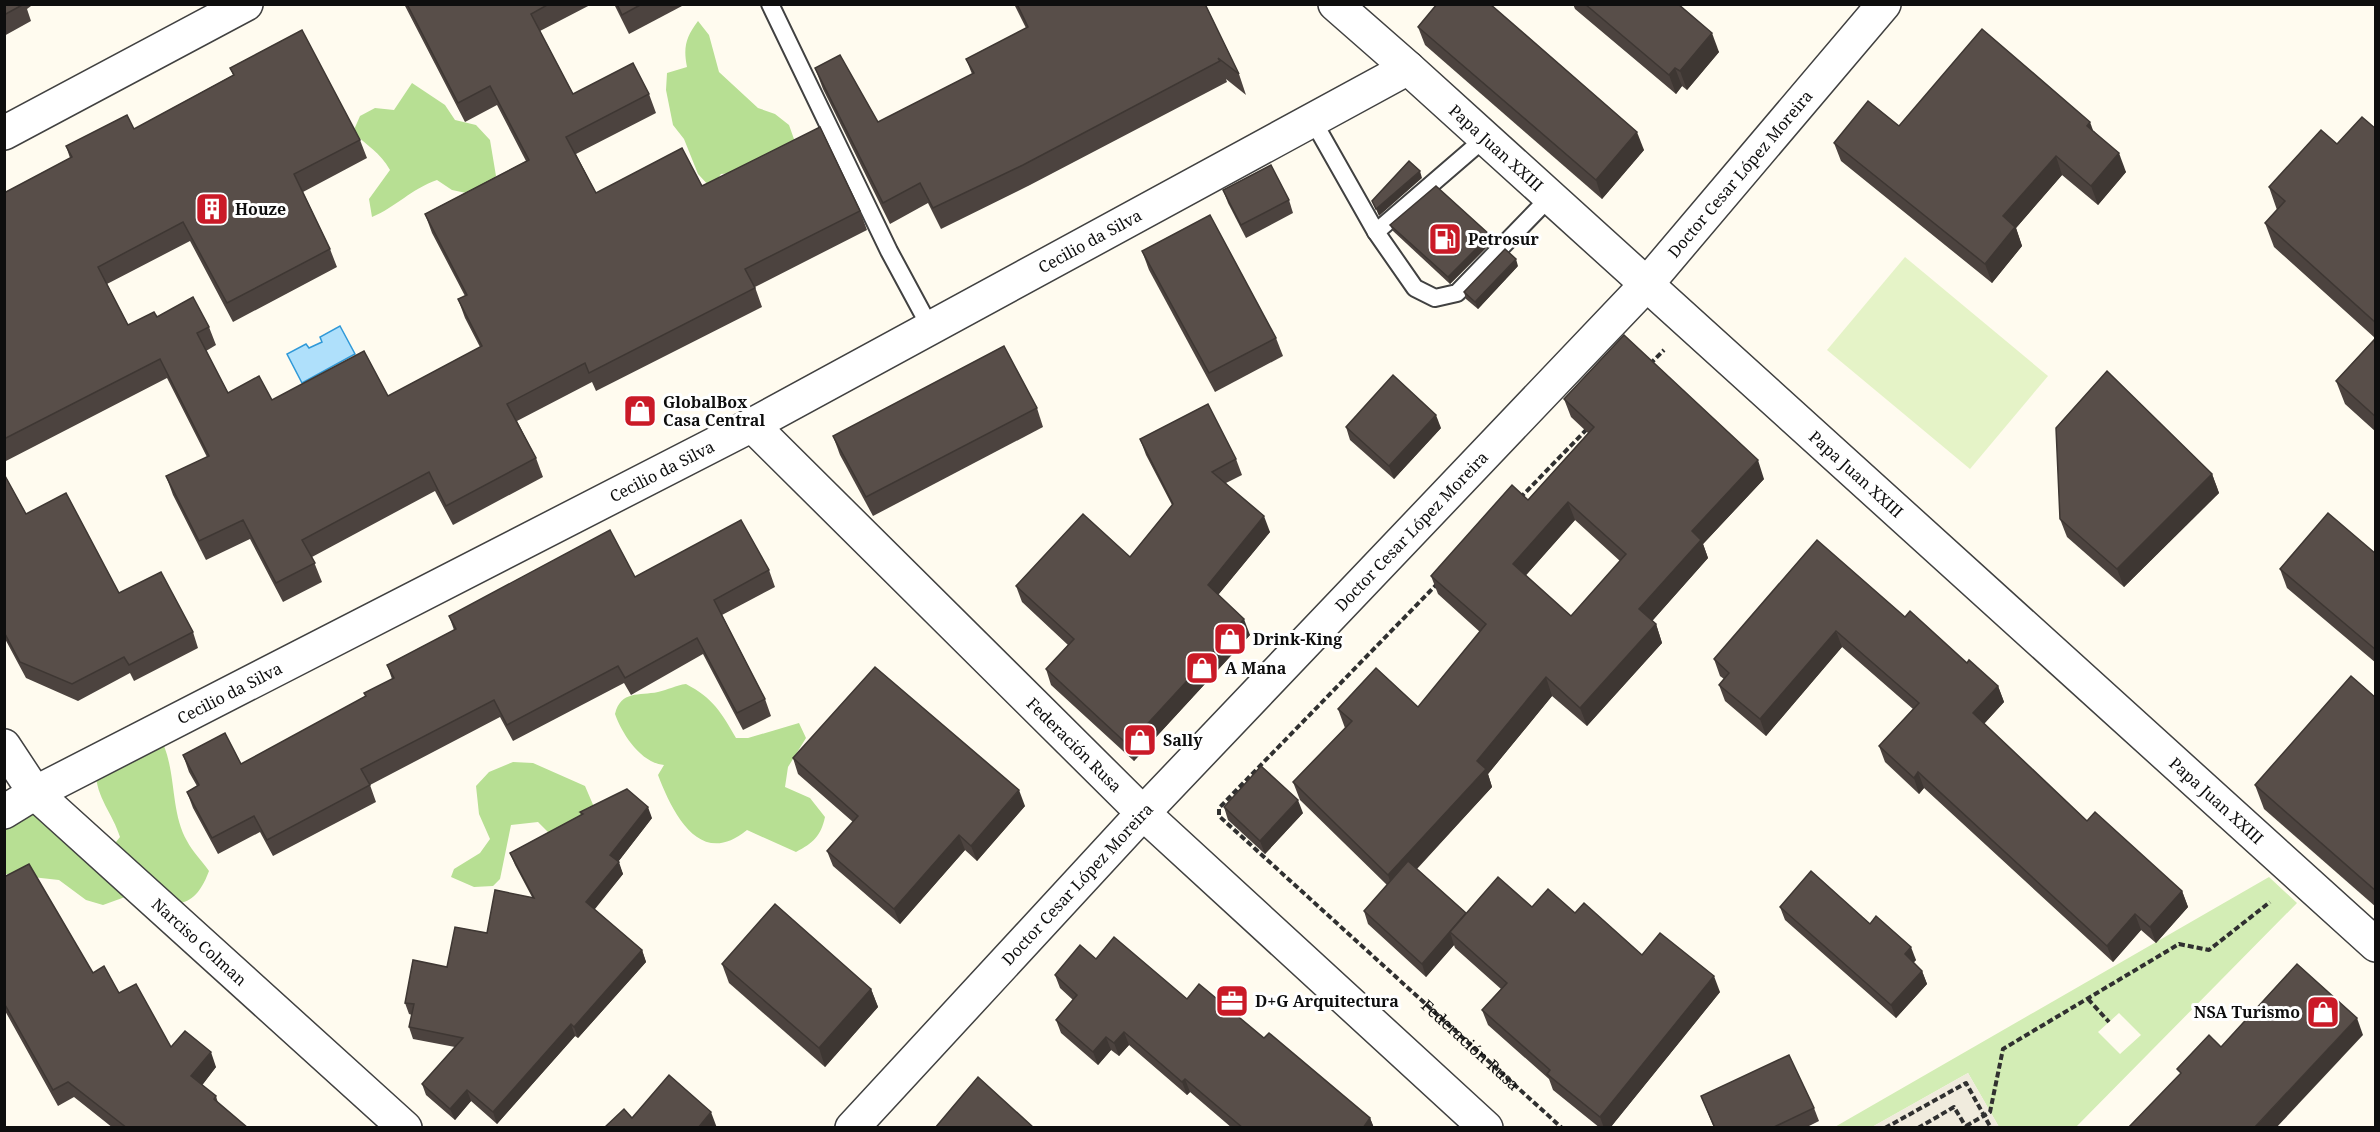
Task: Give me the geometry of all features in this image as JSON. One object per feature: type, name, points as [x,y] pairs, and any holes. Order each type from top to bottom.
[{"type":"street","points":[[4,133],[246,4]]},
{"type":"street","name":"Papa Juan XXIII","points":[[1335,4],[2376,945]]},
{"type":"street","name":"Doctor Cesar López Moreira","points":[[852,1128],[1143,813],[1646,286],[1884,4]]},
{"type":"street","name":"Cecilio da Silva","points":[[4,812],[35,793],[752,425],[1408,68]]},
{"type":"street","name":"Federación Rusa","points":[[752,425],[1143,813],[1486,1128]]},
{"type":"street","name":"Narciso Colman","points":[[4,746],[35,793],[405,1128]]},
{"type":"lane","points":[[770,4],[889,251],[930,327]]},
{"type":"lane","points":[[1312,119],[1376,232],[1415,288],[1435,298],[1457,293],[1549,198]]},
{"type":"lane","points":[[1376,232],[1485,138]]},
{"type":"path","points":[[1649,366],[1665,349]]},
{"type":"path","points":[[1516,502],[1591,425]]},
{"type":"path","name":"Federación Rusa","points":[[1442,578],[1219,808],[1219,816],[1562,1128]]},
{"type":"path","points":[[1918,1128],[1954,1107],[1966,1127],[1984,1116],[1990,1112],[2003,1049],[2179,944],[2210,950],[2278,896]]},
{"type":"path","points":[[2088,999],[2109,1022]]},
{"type":"path","points":[[1885,1128],[1966,1083],[1991,1128]]},
{"type":"green space","points":[[698,21],[709,35],[719,72],[758,108],[775,114],[789,125],[795,142],[758,171],[721,174],[711,188],[698,174],[684,139],[673,125],[666,90],[667,73],[687,67],[686,42]]},
{"type":"green space","points":[[412,83],[445,105],[455,120],[476,125],[490,140],[496,176],[488,185],[471,194],[452,190],[437,180],[419,188],[372,217],[369,199],[390,170],[378,154],[353,132],[360,116],[375,108],[394,110]]},
{"type":"green space","points":[[1905,257],[2048,376],[1970,469],[1827,350]]},
{"type":"green space","points":[[686,684],[710,700],[736,738],[748,738],[799,723],[806,738],[788,767],[785,787],[810,798],[825,817],[819,834],[812,842],[796,852],[747,830],[730,840],[715,843],[702,840],[690,832],[680,820],[658,775],[664,765],[640,753],[622,730],[615,714],[618,706],[626,698]]},
{"type":"green space","points":[[144,743],[164,746],[178,819],[187,841],[209,871],[196,894],[180,903],[170,903],[136,893],[103,905],[86,900],[59,880],[5,874],[5,802],[26,798],[108,852],[120,837],[99,790],[96,773]]},
{"type":"green space","points":[[513,762],[533,763],[585,786],[594,807],[550,834],[538,822],[511,825],[500,879],[493,886],[474,887],[451,877],[454,869],[480,853],[490,839],[479,814],[476,786],[489,772]]},
{"type":"green space","points":[[2269,877],[2297,903],[2076,1127],[1999,1127],[1968,1073],[1872,1127],[1833,1128]],"holes":[[[2119,1013],[2141,1035],[2120,1054],[2098,1032]]]},
{"type":"shaded area","points":[[1968,1073],[1999,1127],[1872,1127]]},
{"type":"water","points":[[340,326],[355,354],[302,383],[287,354],[306,344],[309,348],[322,342],[320,337]]},
{"type":"building","points":[[4,4],[24,4],[4,15]]},
{"type":"building","points":[[407,4],[549,4],[531,14],[573,94],[633,63],[649,94],[566,137],[596,193],[682,148],[702,186],[820,127],[860,211],[745,269],[755,288],[589,373],[585,363],[507,404],[536,458],[446,506],[429,472],[302,540],[315,563],[276,583],[243,520],[199,541],[166,476],[209,456],[160,359],[4,439],[4,193],[72,157],[66,146],[127,115],[134,129],[234,75],[230,68],[302,30],[360,140],[294,174],[330,249],[227,303],[183,222],[98,267],[128,325],[154,312],[157,317],[193,297],[209,327],[197,333],[228,393],[259,376],[272,400],[364,351],[388,396],[482,346],[458,299],[467,295],[425,214],[529,160],[490,86],[458,103]]},
{"type":"building","points":[[617,4],[642,4],[622,15]]},
{"type":"building","points":[[1017,4],[1205,4],[1239,74],[1218,58],[1220,61],[1023,165],[933,208],[920,183],[883,203],[815,68],[840,55],[878,122],[974,73],[966,59],[1028,27]]},
{"type":"building","points":[[1437,4],[1490,4],[1637,132],[1596,180],[1418,27]]},
{"type":"building","points":[[1585,4],[1678,4],[1712,33],[1680,71],[1675,68],[1669,75]]},
{"type":"building","points":[[1982,29],[2090,122],[2087,126],[2119,153],[2091,186],[2056,156],[2003,216],[2015,227],[1985,264],[1834,143],[1868,101],[1899,126]]},
{"type":"building","points":[[2362,117],[2376,129],[2376,323],[2265,223],[2285,201],[2269,187],[2321,130],[2337,144]]},
{"type":"building","points":[[1409,161],[1420,171],[1376,209],[1372,201]]},
{"type":"building","points":[[1271,165],[1289,200],[1241,225],[1223,190]]},
{"type":"building","points":[[1436,186],[1490,235],[1448,277],[1390,225]]},
{"type":"building","points":[[1210,215],[1276,338],[1209,373],[1142,251]]},
{"type":"building","points":[[1505,249],[1516,259],[1475,302],[1464,292]]},
{"type":"building","points":[[1624,335],[1758,460],[1692,531],[1701,540],[1639,609],[1656,624],[1580,708],[1546,677],[1477,761],[1486,769],[1388,875],[1293,782],[1352,721],[1338,709],[1376,668],[1418,707],[1486,624],[1431,576],[1512,485],[1528,500],[1594,427],[1564,399]],"holes":[[[1568,502],[1626,554],[1571,616],[1513,564]]]},
{"type":"building","points":[[2376,338],[2376,417],[2336,381]]},
{"type":"building","points":[[1004,346],[1037,408],[866,497],[833,436]]},
{"type":"building","points":[[2107,371],[2212,474],[2117,569],[2060,519],[2056,428]]},
{"type":"building","points":[[1393,375],[1436,415],[1389,466],[1346,427]]},
{"type":"building","points":[[1208,404],[1236,459],[1212,472],[1264,516],[1208,585],[1244,619],[1128,745],[1046,669],[1074,639],[1016,586],[1083,514],[1130,557],[1173,504],[1140,439]]},
{"type":"building","points":[[4,474],[26,514],[66,493],[119,593],[161,572],[193,632],[129,665],[124,657],[72,684],[20,662],[4,632]]},
{"type":"building","points":[[2328,513],[2376,554],[2376,650],[2280,569]]},
{"type":"building","points":[[741,520],[769,570],[714,600],[765,699],[737,713],[697,638],[625,678],[618,666],[507,725],[494,700],[361,769],[370,785],[267,840],[254,816],[212,838],[187,792],[199,785],[183,755],[225,733],[241,764],[366,696],[364,693],[394,678],[387,665],[456,629],[449,616],[610,530],[635,577]]},
{"type":"building","points":[[1817,540],[1905,617],[1910,611],[1967,663],[1969,660],[1998,686],[1973,713],[2087,821],[2095,812],[2182,891],[2150,927],[2135,914],[2107,946],[1918,772],[1914,778],[1879,746],[1919,703],[1836,631],[1760,719],[1719,685],[1729,673],[1714,659]]},
{"type":"building","points":[[875,667],[1019,790],[971,846],[959,835],[894,909],[827,851],[858,816],[793,758]]},
{"type":"building","points":[[2351,676],[2376,698],[2376,891],[2255,785]]},
{"type":"building","points":[[1261,766],[1298,800],[1260,841],[1224,807]]},
{"type":"building","points":[[627,789],[648,807],[610,855],[619,862],[586,902],[642,950],[574,1027],[571,1024],[493,1112],[467,1090],[450,1109],[422,1084],[463,1038],[409,1027],[414,1004],[405,1003],[413,960],[447,967],[455,927],[487,933],[495,890],[534,898],[510,853],[583,814],[580,812]]},
{"type":"building","points":[[1408,861],[1466,913],[1422,964],[1364,911]]},
{"type":"building","points":[[29,864],[93,973],[104,966],[119,993],[136,984],[171,1047],[185,1031],[211,1052],[191,1076],[216,1096],[214,1099],[248,1128],[127,1128],[68,1082],[53,1090],[4,1003],[4,877]]},
{"type":"building","points":[[1811,871],[1870,924],[1876,916],[1911,947],[1905,954],[1922,971],[1891,1005],[1780,907]]},
{"type":"building","points":[[1498,877],[1532,907],[1548,889],[1575,913],[1584,903],[1642,955],[1660,933],[1714,976],[1600,1117],[1547,1074],[1550,1070],[1482,1010],[1507,983],[1450,932]]},
{"type":"building","points":[[775,904],[871,989],[819,1048],[722,964]]},
{"type":"building","points":[[1114,937],[1187,999],[1199,984],[1264,1038],[1269,1033],[1370,1118],[1363,1128],[1243,1128],[1185,1079],[1182,1082],[1124,1032],[1114,1043],[1106,1037],[1093,1052],[1056,1020],[1077,995],[1055,975],[1080,945],[1096,959]]},
{"type":"building","points":[[2297,964],[2357,1018],[2254,1128],[2128,1128],[2181,1073],[2177,1069],[2209,1035],[2221,1047]]},
{"type":"building","points":[[1789,1055],[1814,1108],[1772,1128],[1715,1128],[1701,1096]]},
{"type":"building","points":[[669,1075],[711,1112],[698,1128],[604,1128],[624,1109],[632,1118]]},
{"type":"building","points":[[978,1077],[1034,1128],[935,1128]]},
{"type":"place","name":"Houze","points":[[212,209]]},
{"type":"place","name":"Petrosur","points":[[1445,239]]},
{"type":"place","name":"GlobalBox Casa Central","points":[[640,411]]},
{"type":"place","name":"Drink-King","points":[[1230,639]]},
{"type":"place","name":"A Mana","points":[[1202,668]]},
{"type":"place","name":"Sally","points":[[1140,740]]},
{"type":"place","name":"D+G Arquitectura","points":[[1232,1001]]},
{"type":"place","name":"NSA Turismo","points":[[2323,1012]]}]
